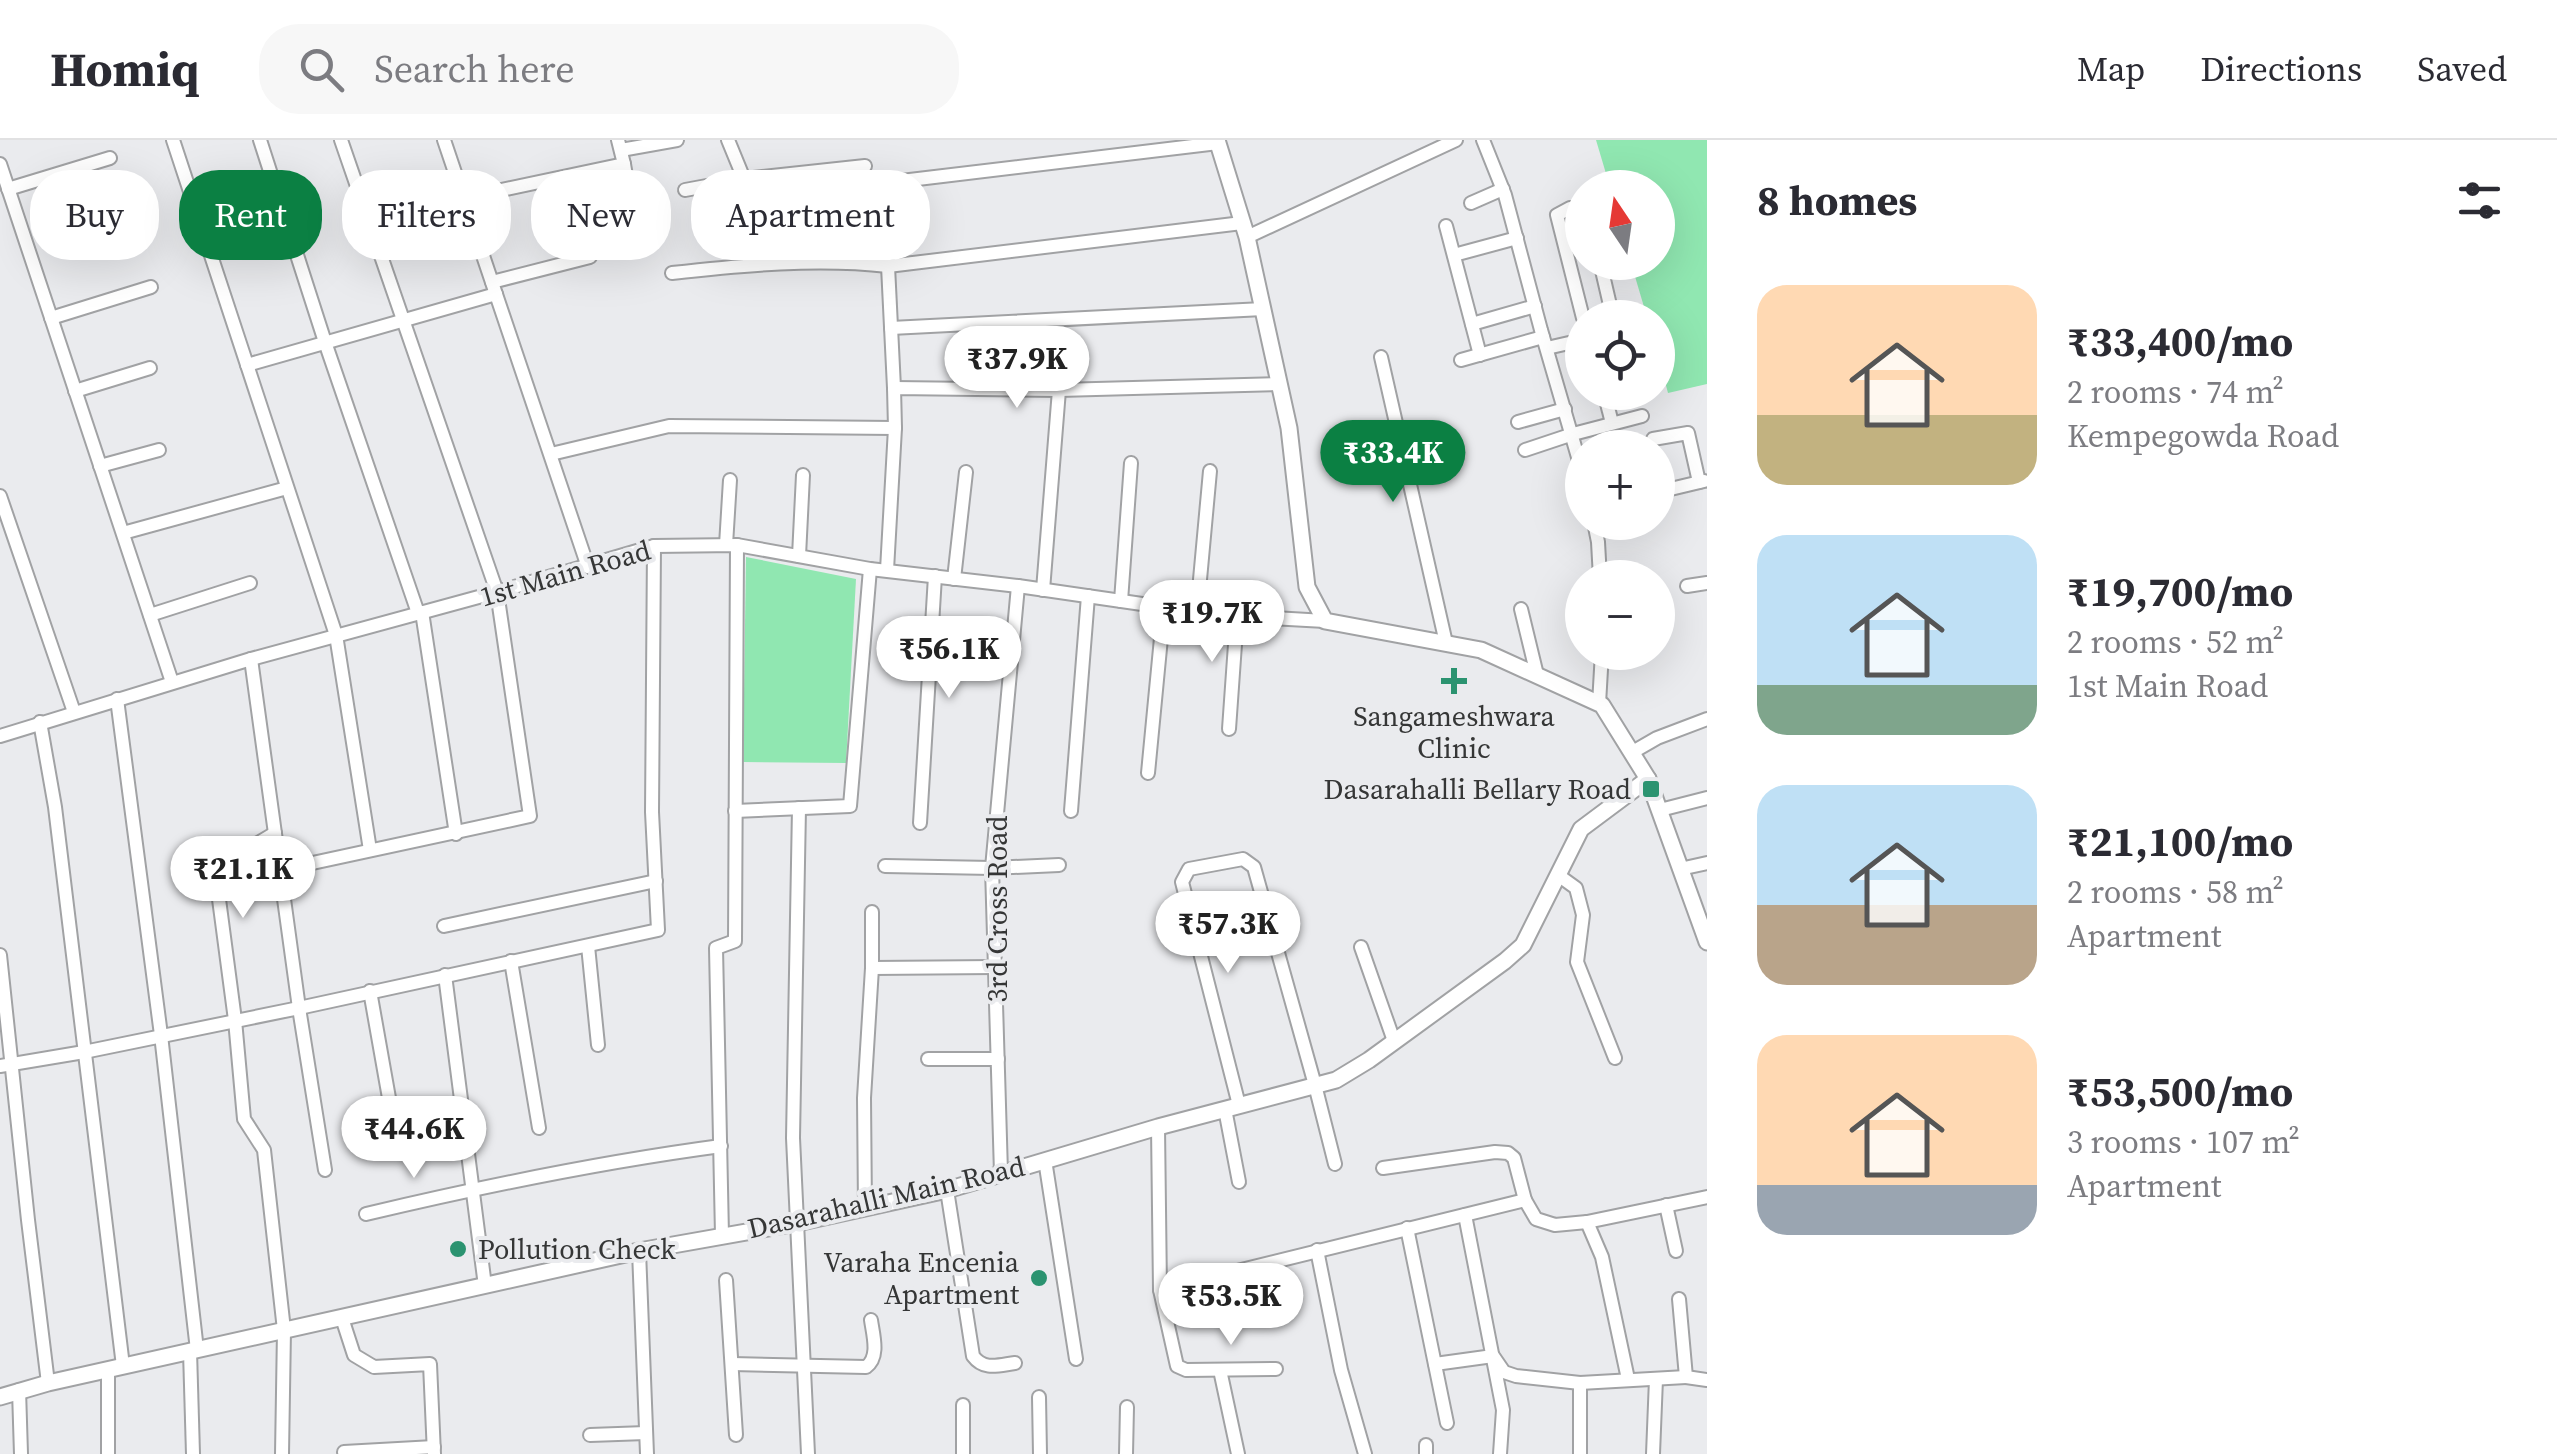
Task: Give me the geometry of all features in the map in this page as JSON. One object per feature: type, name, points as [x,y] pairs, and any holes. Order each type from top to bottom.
[{"type":"street","points":[[173,140],[336,635],[370,850]]},
{"type":"street","points":[[260,140],[325,342],[420,613],[456,834]]},
{"type":"street","points":[[280,870],[530,816],[497,592],[341,140]]},
{"type":"street","points":[[444,140],[454,170]]},
{"type":"street","points":[[511,184],[621,151],[677,140]]},
{"type":"street","points":[[728,140],[740,170]]},
{"type":"street","points":[[672,273],[746,264],[857,262],[888,266],[1244,230],[1456,140]]},
{"type":"street","points":[[1486,141],[1572,430]]},
{"type":"street","points":[[930,177],[1218,142],[1244,230],[1289,428],[1307,586],[1325,621],[1482,650],[1599,704],[1648,779],[1707,942]]},
{"type":"street","points":[[8,189],[110,158]]},
{"type":"street","points":[[0,164],[172,682]]},
{"type":"street","points":[[828,170],[865,166]]},
{"type":"street","points":[[685,190],[691,189]]},
{"type":"street","points":[[1471,203],[1503,189]]},
{"type":"street","points":[[1565,211],[1557,215],[1565,247]]},
{"type":"street","points":[[1446,226],[1480,355]]},
{"type":"street","points":[[1454,255],[1517,238]]},
{"type":"street","points":[[485,260],[588,566]]},
{"type":"street","points":[[247,365],[404,320],[581,260]]},
{"type":"street","points":[[887,570],[895,428],[888,266]]},
{"type":"street","points":[[51,318],[150,287]]},
{"type":"street","points":[[1472,324],[1535,306]]},
{"type":"street","points":[[891,328],[1262,308]]},
{"type":"street","points":[[1460,360],[1565,341]]},
{"type":"street","points":[[1381,356],[1446,644]]},
{"type":"street","points":[[76,391],[150,368]]},
{"type":"street","points":[[894,388],[1059,390],[1279,384]]},
{"type":"street","points":[[1043,590],[1059,390]]},
{"type":"street","points":[[1518,422],[1565,410]]},
{"type":"street","points":[[1609,410],[1612,423]]},
{"type":"street","points":[[1587,430],[1642,416]]},
{"type":"street","points":[[550,454],[670,426],[895,428]]},
{"type":"street","points":[[1675,435],[1688,433],[1703,481],[1675,488]]},
{"type":"street","points":[[1526,450],[1565,437]]},
{"type":"street","points":[[100,466],[159,450]]},
{"type":"street","points":[[1121,601],[1131,463]]},
{"type":"street","points":[[1198,612],[1210,471]]},
{"type":"street","points":[[954,579],[966,472]]},
{"type":"street","points":[[799,556],[803,474]]},
{"type":"street","points":[[722,1235],[716,948],[735,941],[730,480]]},
{"type":"street","points":[[123,534],[287,488]]},
{"type":"street","points":[[0,496],[74,712]]},
{"type":"street","name":"1st Main Road","points":[[0,736],[251,658],[654,546],[732,545],[870,569],[1198,612],[1325,621]]},
{"type":"street","points":[[6,1065],[299,1008],[658,930],[652,812],[654,546]]},
{"type":"street","points":[[735,811],[850,806],[870,569]]},
{"type":"street","points":[[920,823],[935,576]]},
{"type":"street","points":[[1687,586],[1707,583]]},
{"type":"street","points":[[150,615],[250,584]]},
{"type":"street","name":"3rd Cross Road","points":[[1001,1173],[992,868],[1018,586]]},
{"type":"street","points":[[1071,811],[1088,596]]},
{"type":"street","points":[[1148,772],[1164,607]]},
{"type":"street","points":[[1521,609],[1537,676]]},
{"type":"street","points":[[1229,728],[1237,616]]},
{"type":"street","points":[[251,658],[325,1170]]},
{"type":"street","points":[[1599,704],[1601,670]]},
{"type":"street","points":[[117,699],[161,1035],[194,1350],[193,1454]]},
{"type":"street","points":[[1631,753],[1657,738],[1707,719]]},
{"type":"street","points":[[40,722],[55,807],[84,1052],[116,1368],[108,1454]]},
{"type":"street","name":"Dasarahalli Main Road","points":[[0,1397],[639,1251],[797,1223],[946,1190],[1158,1127],[1336,1080],[1394,1042],[1524,944],[1582,829],[1648,779]]},
{"type":"street","points":[[1660,810],[1707,798]]},
{"type":"street","points":[[799,808],[793,1138],[808,1454]]},
{"type":"street","points":[[275,833],[215,869],[244,1120],[264,1150],[284,1330],[282,1454]]},
{"type":"street","points":[[1239,1182],[1232,1107],[1182,882],[1190,869],[1242,859],[1254,867],[1335,1164]]},
{"type":"street","points":[[1680,869],[1707,863]]},
{"type":"street","points":[[886,866],[1059,865]]},
{"type":"street","points":[[1558,875],[1576,888],[1583,915],[1578,962],[1615,1058]]},
{"type":"street","points":[[444,926],[656,881]]},
{"type":"street","points":[[865,1209],[864,1098],[872,912]]},
{"type":"street","points":[[588,946],[598,1044]]},
{"type":"street","points":[[1361,947],[1394,1042]]},
{"type":"street","points":[[0,955],[6,1065],[48,1383]]},
{"type":"street","points":[[511,961],[540,1128]]},
{"type":"street","points":[[872,968],[995,967]]},
{"type":"street","points":[[444,975],[486,1286]]},
{"type":"street","points":[[370,992],[389,1098]]},
{"type":"street","points":[[928,1060],[998,1059]]},
{"type":"street","points":[[1158,1127],[1160,1290],[1177,1366],[1186,1370],[1276,1369]]},
{"type":"street","points":[[366,1214],[628,1158],[721,1146]]},
{"type":"street","points":[[1383,1168],[1495,1152],[1508,1154],[1514,1158],[1525,1200],[1536,1219],[1555,1225],[1707,1197]]},
{"type":"street","points":[[1045,1160],[1076,1358]]},
{"type":"street","points":[[946,1190],[972,1356],[987,1367],[1015,1362]]},
{"type":"street","points":[[1160,1290],[1525,1200]]},
{"type":"street","points":[[1666,1206],[1676,1251]]},
{"type":"street","points":[[1465,1215],[1502,1410],[1500,1454]]},
{"type":"street","points":[[1586,1222],[1602,1257],[1628,1379]]},
{"type":"street","points":[[1407,1228],[1447,1423]]},
{"type":"street","points":[[1317,1250],[1341,1370],[1366,1454]]},
{"type":"street","points":[[639,1251],[647,1454]]},
{"type":"street","points":[[726,1280],[736,1436]]},
{"type":"street","points":[[1679,1299],[1686,1377]]},
{"type":"street","points":[[342,1318],[354,1355],[374,1366],[430,1364],[434,1450],[344,1452]]},
{"type":"street","points":[[732,1364],[866,1367],[874,1356],[871,1320]]},
{"type":"street","points":[[1435,1364],[1493,1356]]},
{"type":"street","points":[[1493,1356],[1504,1372],[1516,1376],[1580,1383],[1686,1377],[1707,1380]]},
{"type":"street","points":[[1220,1370],[1238,1454]]},
{"type":"street","points":[[1653,1454],[1656,1379]]},
{"type":"street","points":[[1580,1383],[1580,1454]]},
{"type":"street","points":[[19,1390],[21,1454]]},
{"type":"street","points":[[1039,1397],[1040,1454]]},
{"type":"street","points":[[963,1405],[963,1454]]},
{"type":"street","points":[[1126,1454],[1127,1407]]},
{"type":"street","points":[[590,1435],[646,1433]]},
{"type":"green space","points":[[1596,140],[1707,140],[1707,384],[1675,391],[1675,300],[1642,300],[1636,280],[1675,280],[1675,170],[1605,170]]},
{"type":"green space","points":[[746,557],[856,579],[846,763],[743,762]]},
{"type":"place","name":"Sangameshwara Clinic","points":[[1454,681]]},
{"type":"place","name":"Dasarahalli Bellary Road","points":[[1651,789]]},
{"type":"place","name":"Pollution Check","points":[[458,1249]]},
{"type":"place","name":"Varaha Encenia Apartment","points":[[1039,1278]]}]
